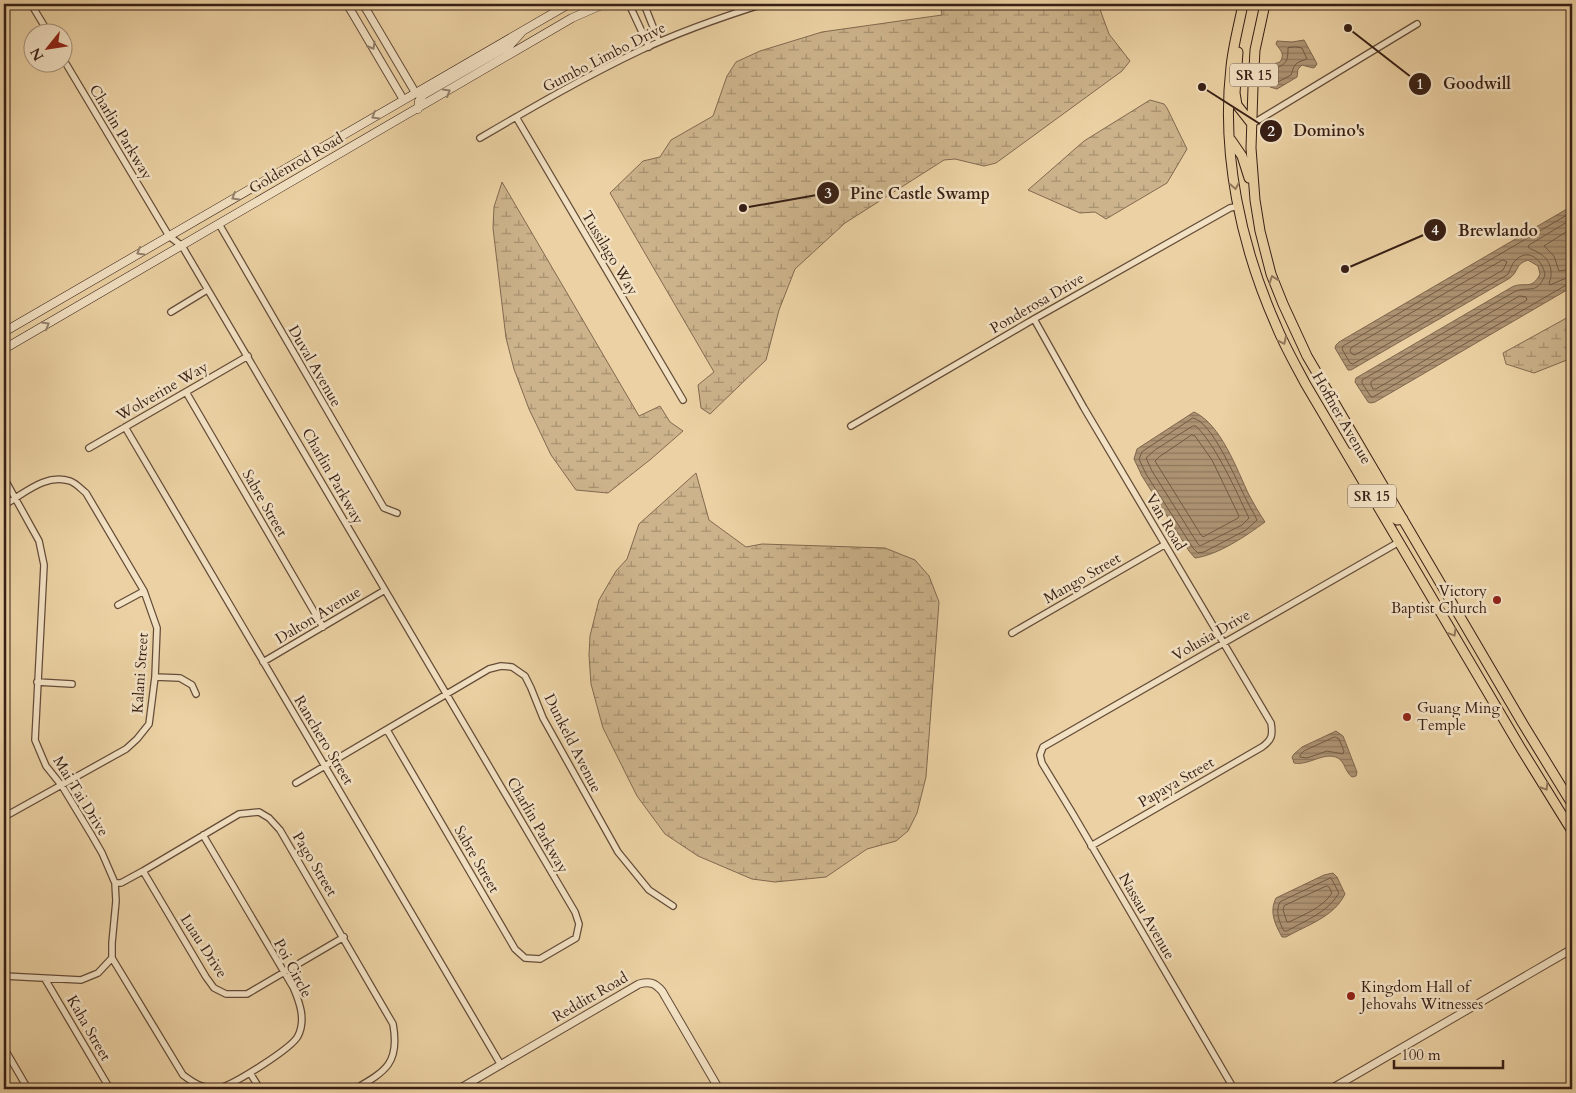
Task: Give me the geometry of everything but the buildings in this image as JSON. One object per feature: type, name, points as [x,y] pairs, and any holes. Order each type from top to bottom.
[{"type":"main road","name":"Goldenrod Road","points":[[4,333],[528,26],[569,4]]},
{"type":"main road","name":"Goldenrod Road","points":[[4,350],[572,18],[604,4]]},
{"type":"main road","name":"Hoffner Avenue","points":[[1243,4],[1231,66],[1229,138],[1238,206],[1254,267],[1276,327],[1346,452],[1514,738],[1572,832]]},
{"type":"main road","name":"Hoffner Avenue","points":[[1265,4],[1255,50],[1251,148],[1260,231],[1271,274],[1296,335],[1307,356],[1572,804]]},
{"type":"main road","points":[[418,108],[419,101],[423,95],[510,45],[528,26]]},
{"type":"main road","points":[[1237,34],[1239,45],[1235,93],[1237,105],[1252,124]]},
{"type":"main road","points":[[390,125],[410,107],[414,100],[415,92]]},
{"type":"main road","points":[[1229,138],[1244,161],[1249,177],[1254,220],[1260,231]]},
{"type":"main road","points":[[1346,452],[1358,459],[1392,516],[1397,520],[1403,519]]},
{"type":"main road","points":[[1399,542],[1411,544],[1437,588],[1448,595]]},
{"type":"main road","points":[[1463,651],[1479,660],[1491,680],[1501,686]]},
{"type":"main road","points":[[1514,738],[1520,740],[1538,767],[1544,772],[1555,775]]},
{"type":"street","points":[[31,4],[42,22]]},
{"type":"street","points":[[347,4],[404,99]]},
{"type":"street","points":[[363,4],[415,92]]},
{"type":"street","points":[[629,4],[649,47]]},
{"type":"street","points":[[644,4],[659,42]]},
{"type":"street","name":"Gumbo Limbo Drive","points":[[480,138],[560,92],[659,42],[706,22],[763,4]]},
{"type":"street","points":[[639,25],[651,20]]},
{"type":"street","points":[[1252,124],[1417,24]]},
{"type":"street","name":"Charlin Parkway","points":[[71,72],[168,236],[182,246],[575,912],[579,924],[576,938],[540,959],[525,958],[515,948]]},
{"type":"street","name":"Tussilago Way","points":[[516,118],[683,400]]},
{"type":"street","name":"Ponderosa Drive","points":[[851,426],[1034,319],[1230,208],[1238,206]]},
{"type":"street","name":"Duval Avenue","points":[[219,224],[270,315],[384,508],[397,514]]},
{"type":"street","points":[[171,312],[207,290]]},
{"type":"street","name":"Van Road","points":[[1034,319],[1164,545],[1271,723],[1272,738]]},
{"type":"street","name":"Wolverine Way","points":[[89,448],[248,356]]},
{"type":"street","name":"Sabre Street","points":[[186,392],[323,627]]},
{"type":"street","name":"Ranchero Street","points":[[125,427],[501,1065]]},
{"type":"street","name":"Mai Tai Drive","points":[[4,478],[39,541],[44,565],[35,740],[46,766],[62,786],[102,853],[115,883],[116,901],[112,958]]},
{"type":"street","name":"Kalani Street","points":[[4,506],[45,481],[55,479],[71,482],[86,493],[144,591],[157,628],[155,677],[149,724],[138,740],[126,749],[4,818]]},
{"type":"street","name":"Volusia Drive","points":[[1040,755],[1044,747],[1399,542]]},
{"type":"street","name":"Mango Street","points":[[1012,633],[1164,545]]},
{"type":"street","name":"Dalton Avenue","points":[[264,662],[385,590]]},
{"type":"street","points":[[118,605],[144,591]]},
{"type":"street","name":"Dunkeld Avenue","points":[[296,783],[489,669],[501,666],[512,667],[525,676],[532,688],[543,718],[618,852],[649,890],[673,906]]},
{"type":"street","points":[[155,677],[180,678],[192,685],[196,694]]},
{"type":"street","points":[[37,682],[72,684]]},
{"type":"street","name":"Sabre Street","points":[[387,730],[515,948]]},
{"type":"street","name":"Papaya Street","points":[[1091,846],[1262,748],[1272,738]]},
{"type":"street","name":"Nassau Avenue","points":[[1040,755],[1042,763],[1074,814],[1234,1089]]},
{"type":"street","name":"Pago Street","points":[[115,883],[121,882],[143,870],[239,814],[259,812],[270,818],[280,830],[344,937],[393,1024],[396,1042],[390,1064],[376,1077],[355,1089]]},
{"type":"street","name":"Poi Circle","points":[[112,958],[183,1075],[197,1086],[220,1088],[285,1050],[298,1037],[302,1022],[300,1003],[293,988],[203,835]]},
{"type":"street","name":"Luau Drive","points":[[143,870],[206,977],[214,988],[226,994],[247,994],[344,937]]},
{"type":"street","points":[[1331,1089],[1572,949]]},
{"type":"street","points":[[4,976],[81,980],[98,973],[112,958]]},
{"type":"street","name":"Kaha Street","points":[[45,979],[110,1089]]},
{"type":"street","name":"Redditt Road","points":[[459,1089],[639,984],[652,983],[662,991],[719,1089]]},
{"type":"street","points":[[4,1048],[28,1089]]},
{"type":"street","points":[[250,1072],[260,1089]]},
{"type":"green space","points":[[940,4],[1098,4],[1109,34],[1130,61],[1122,71],[996,163],[984,166],[955,159],[944,160],[845,223],[795,269],[779,310],[766,360],[710,414],[701,408],[698,385],[714,372],[610,193],[643,161],[660,157],[671,140],[713,116],[727,76],[736,62],[760,51],[822,32],[942,15]]},
{"type":"green space","points":[[1150,100],[1164,104],[1187,149],[1167,183],[1106,219],[1095,212],[1080,213],[1028,190],[1084,141]]},
{"type":"green space","points":[[502,182],[639,416],[660,406],[670,422],[683,431],[608,493],[576,490],[551,455],[529,409],[514,369],[506,338],[493,228],[494,207]]},
{"type":"green space","points":[[1572,315],[1572,358],[1534,373],[1506,364],[1503,353]]},
{"type":"green space","points":[[696,473],[709,520],[746,547],[762,544],[885,548],[915,560],[929,576],[939,602],[926,777],[917,813],[908,831],[896,841],[867,849],[826,877],[775,882],[752,879],[698,856],[665,834],[637,796],[603,728],[591,684],[589,655],[590,636],[599,600],[616,571],[627,559],[639,524]]},
{"type":"water","points":[[1304,40],[1317,64],[1315,67],[1302,65],[1298,69],[1297,77],[1277,89],[1270,87],[1266,77],[1267,70],[1271,65],[1280,62],[1282,57],[1282,53],[1276,44],[1277,41],[1292,42]]},
{"type":"water","points":[[1572,206],[1572,287],[1375,402],[1368,402],[1355,382],[1356,378],[1512,287],[1531,284],[1540,274],[1538,266],[1528,260],[1524,262],[1510,278],[1351,370],[1348,370],[1335,348],[1339,342]]},
{"type":"water","points":[[1194,412],[1204,418],[1220,437],[1249,495],[1265,522],[1241,539],[1222,549],[1195,558],[1142,476],[1134,459],[1137,449]]},
{"type":"water","points":[[1336,731],[1343,736],[1357,772],[1356,776],[1352,777],[1344,764],[1333,756],[1294,763],[1292,757],[1302,747]]},
{"type":"water","points":[[1333,873],[1345,894],[1340,902],[1319,920],[1286,937],[1282,937],[1275,923],[1273,913],[1276,898],[1324,875]]},
{"type":"place","name":"Goodwill","points":[[1348,28]]},
{"type":"place","name":"Domino's","points":[[1202,87]]},
{"type":"place","name":"Pine Castle Swamp","points":[[743,208]]},
{"type":"place","name":"Brewlando","points":[[1345,269]]},
{"type":"place","name":"Victory Baptist Church","points":[[1497,600]]},
{"type":"place","name":"Guang Ming Temple","points":[[1407,717]]},
{"type":"place","name":"Kingdom Hall of Jehovahs Witnesses","points":[[1351,996]]}]
